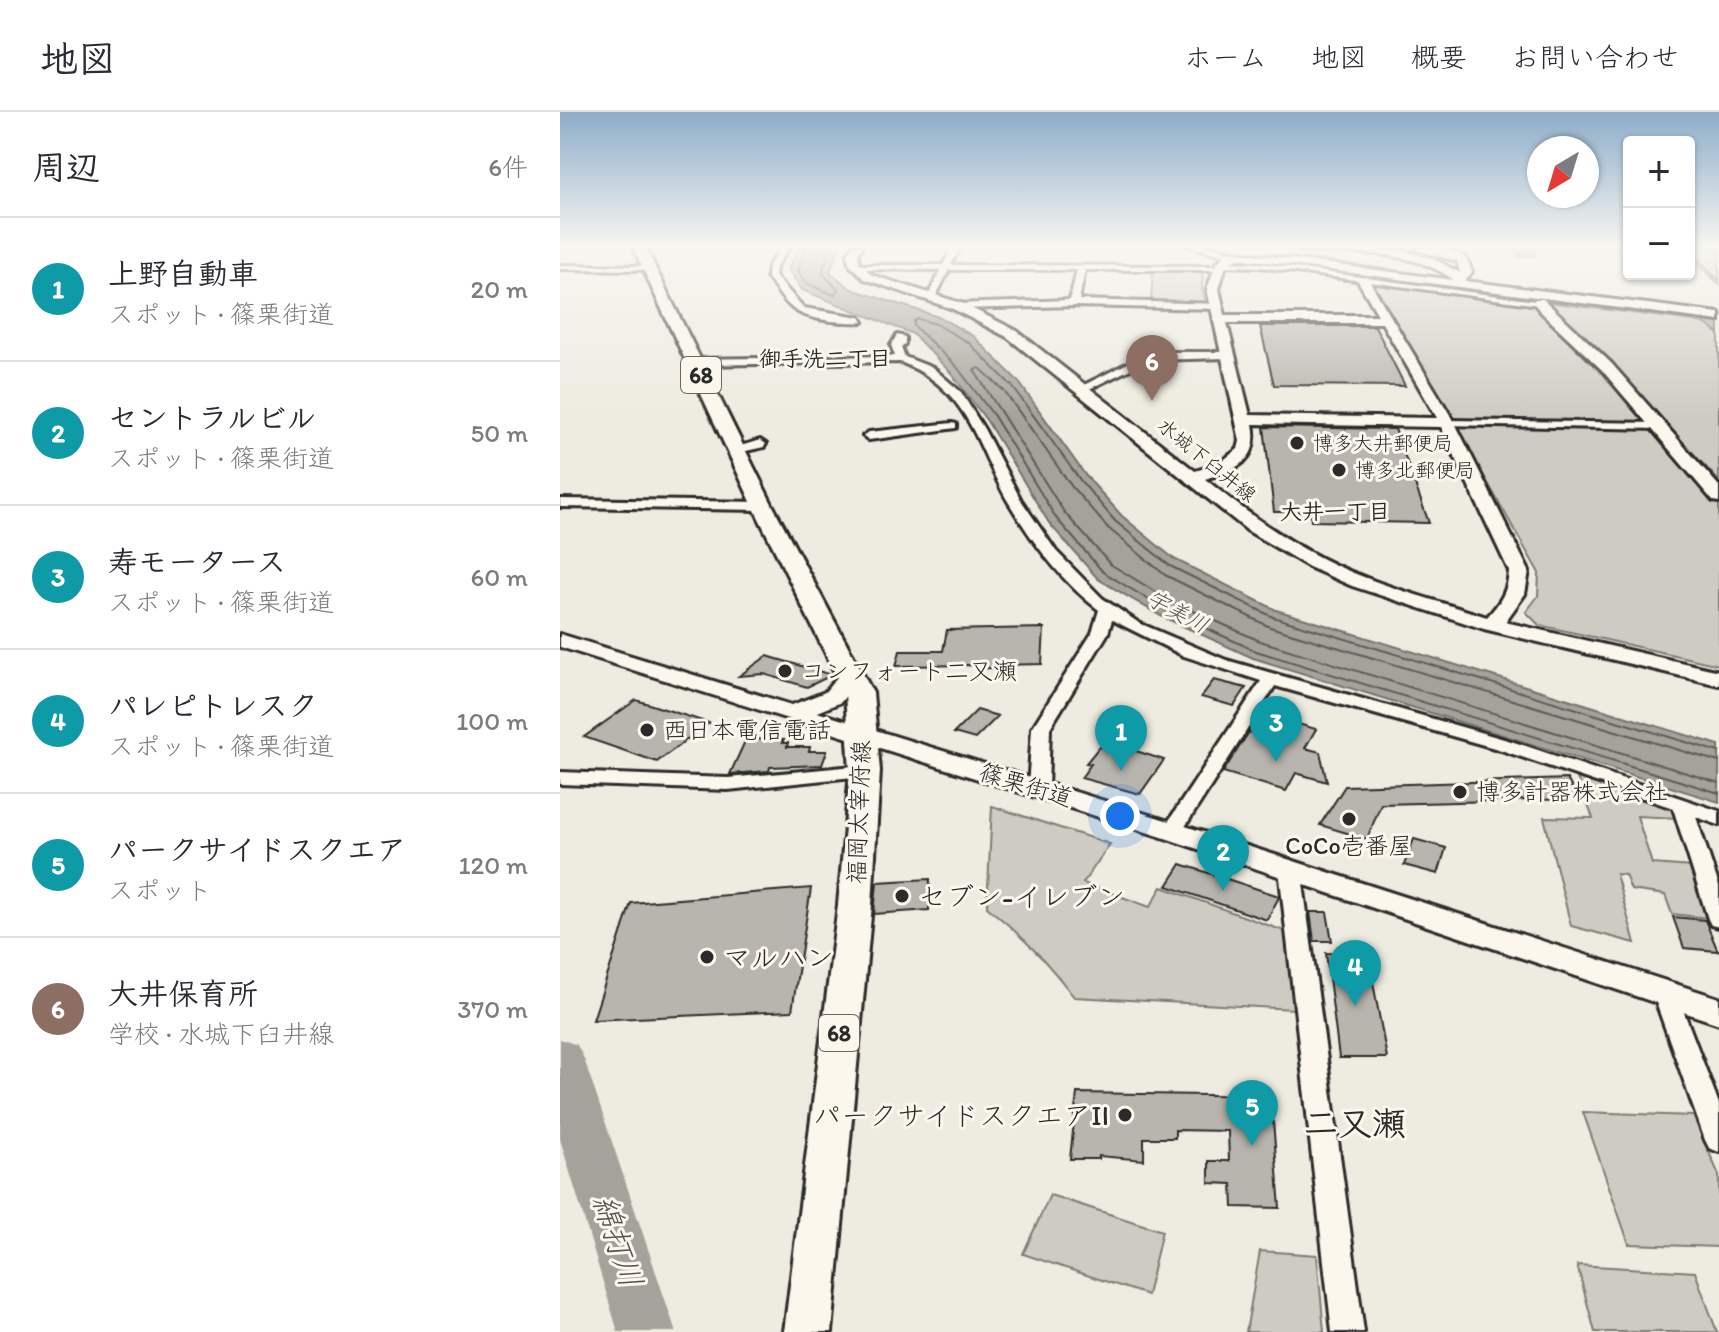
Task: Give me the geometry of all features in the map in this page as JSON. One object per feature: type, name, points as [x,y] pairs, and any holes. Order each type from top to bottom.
[{"type":"main road","name":"福岡太宰府線","points":[[666,302],[763,506],[859,693],[864,753],[855,905],[808,1332]]},
{"type":"street","points":[[791,302],[799,311],[860,320]]},
{"type":"street","name":"水城下臼井線","points":[[944,302],[1012,334],[1270,538],[1316,563],[1359,582],[1491,625],[1719,678]]},
{"type":"street","points":[[1194,477],[1224,468],[1246,451],[1248,441],[1217,302]]},
{"type":"street","points":[[1375,302],[1447,423],[1519,571],[1520,583],[1512,601],[1491,625]]},
{"type":"street","points":[[1539,302],[1555,321],[1587,346],[1719,497]]},
{"type":"street","points":[[1611,302],[1719,315]]},
{"type":"street","points":[[1637,302],[1719,315]]},
{"type":"street","points":[[957,306],[1074,303],[1384,319]]},
{"type":"street","points":[[1655,304],[1719,304]]},
{"type":"street","points":[[900,337],[900,344],[896,345],[901,359]]},
{"type":"street","points":[[1081,389],[1146,358],[1162,355],[1229,355]]},
{"type":"street","points":[[694,362],[901,359],[928,370],[944,381],[987,444],[1013,498],[1043,547],[1082,590],[1133,625],[1194,654],[1553,758],[1719,818]]},
{"type":"street","points":[[952,426],[960,403]]},
{"type":"street","points":[[1244,419],[1660,426]]},
{"type":"street","points":[[869,436],[952,426],[973,440],[987,444]]},
{"type":"street","points":[[737,449],[760,444]]},
{"type":"street","points":[[560,503],[763,506]]},
{"type":"street","points":[[1038,789],[1041,728],[1100,633],[1108,608]]},
{"type":"street","name":"篠栗街道","points":[[560,640],[791,712],[864,753],[1038,789],[1719,1011]]},
{"type":"street","points":[[791,712],[836,697],[844,692],[850,676]]},
{"type":"street","points":[[1172,831],[1272,677]]},
{"type":"street","points":[[560,778],[728,784],[864,753]]},
{"type":"street","points":[[1682,804],[1719,919]]},
{"type":"street","points":[[1290,869],[1348,1332]]},
{"type":"street","points":[[1665,994],[1719,1140]]},
{"type":"shaded area","points":[[1206,302],[1207,304],[1151,303]]},
{"type":"shaded area","points":[[1381,302],[1532,302],[1654,424],[1452,420]]},
{"type":"shaded area","points":[[1545,302],[1695,321],[1706,324],[1719,334],[1719,481],[1604,358]]},
{"type":"shaded area","points":[[1455,425],[1656,429],[1719,503],[1719,665],[1539,625],[1526,612],[1538,596],[1539,573]]},
{"type":"shaded area","points":[[1577,778],[1673,808],[1677,818],[1637,816],[1652,864],[1693,867],[1709,918],[1672,914],[1665,895],[1631,890],[1625,875],[1616,874],[1635,943],[1571,926],[1544,817],[1593,818]]},
{"type":"shaded area","points":[[992,806],[1110,844],[1083,883],[1150,907],[1162,887],[1287,932],[1294,1009],[1074,997],[1034,949],[987,907]]},
{"type":"shaded area","points":[[1583,1112],[1693,1116],[1719,1175],[1719,1247],[1629,1244]]},
{"type":"shaded area","points":[[1050,1195],[1162,1231],[1147,1295],[1023,1254]]},
{"type":"shaded area","points":[[1260,1251],[1317,1255],[1324,1332],[1246,1332]]},
{"type":"shaded area","points":[[1577,1265],[1695,1272],[1717,1332],[1595,1332]]},
{"type":"water","name":"宇美川","points":[[832,302],[892,302],[939,317],[973,336],[1018,381],[1086,476],[1122,516],[1174,559],[1276,610],[1719,745],[1719,802],[1253,658],[1161,616],[1098,579],[1049,523],[987,421],[951,373],[913,334]]},
{"type":"water","points":[[1553,302],[1590,302],[1706,317],[1719,321],[1719,334],[1706,324]]},
{"type":"building","points":[[1260,326],[1375,326],[1405,386],[1274,385]]},
{"type":"building","name":"博多北郵便局","points":[[1264,427],[1395,429],[1429,523],[1311,521],[1310,512],[1274,512]]},
{"type":"building","points":[[1044,628],[1042,664],[993,665],[992,668],[976,669],[977,665],[896,666],[900,651],[943,651],[947,630]]},
{"type":"building","name":"コンフォート二又瀬","points":[[767,656],[832,675],[807,687],[764,674],[739,676]]},
{"type":"building","points":[[1214,680],[1246,688],[1234,706],[1201,697]]},
{"type":"building","name":"西日本電信電話","points":[[636,700],[709,723],[657,762],[584,737]]},
{"type":"building","points":[[977,710],[998,716],[975,739],[954,733]]},
{"type":"building","points":[[1266,715],[1316,729],[1305,748],[1320,752],[1327,782],[1296,773],[1286,791],[1223,772],[1249,732],[1254,733]]},
{"type":"building","points":[[746,739],[784,740],[782,743],[788,743],[787,747],[827,751],[822,765],[770,767],[769,771],[730,774]]},
{"type":"building","points":[[1099,747],[1127,748],[1164,760],[1140,794],[1081,778],[1091,764],[1086,763]]},
{"type":"building","name":"博多計器株式会社","points":[[1567,779],[1578,799],[1381,804],[1367,839],[1320,825],[1345,786]]},
{"type":"building","points":[[1414,839],[1446,848],[1438,874],[1404,865]]},
{"type":"building","points":[[1181,864],[1279,897],[1267,920],[1167,886]]},
{"type":"building","name":"セブン-イレブン","points":[[930,879],[929,910],[874,914],[877,882]]},
{"type":"building","name":"マルハン","points":[[811,888],[792,1011],[593,1020],[631,903]]},
{"type":"building","points":[[1310,912],[1327,912],[1332,941],[1314,941]]},
{"type":"building","points":[[1673,917],[1705,920],[1718,951],[1684,948]]},
{"type":"building","points":[[1326,953],[1368,955],[1387,1058],[1339,1058]]},
{"type":"building","points":[[1077,1093],[1271,1096],[1280,1208],[1233,1207],[1232,1184],[1209,1183],[1209,1161],[1229,1161],[1228,1131],[1175,1130],[1175,1138],[1144,1138],[1144,1160],[1099,1156],[1099,1159],[1070,1159]]},
{"type":"waterway","name":"綿打川","points":[[560,1059],[647,1332]]},
{"type":"place","name":"大井保育所","points":[[1152,401]]},
{"type":"place","name":"博多大井郵便局","points":[[1297,443]]},
{"type":"place","name":"博多北郵便局","points":[[1339,470]]},
{"type":"place","name":"コンフォート二又瀬","points":[[785,671]]},
{"type":"place","name":"西日本電信電話","points":[[647,730]]},
{"type":"place","name":"寿モータース","points":[[1276,762]]},
{"type":"place","name":"上野自動車","points":[[1121,771]]},
{"type":"place","name":"博多計器株式会社","points":[[1460,792]]},
{"type":"place","name":"CoCo壱番屋","points":[[1349,819]]},
{"type":"place","name":"セントラルビル","points":[[1223,891]]},
{"type":"place","name":"セブン-イレブン","points":[[902,896]]},
{"type":"place","name":"マルハン","points":[[707,957]]},
{"type":"place","name":"パレピトレスク","points":[[1355,1006]]},
{"type":"place","name":"パークサイドスクエアII","points":[[1125,1115]]},
{"type":"place","name":"パークサイドスクエア","points":[[1252,1146]]},
{"type":"district","name":"御手洗二丁目","points":[[825,358]]},
{"type":"district","name":"大井一丁目","points":[[1335,511]]},
{"type":"district","name":"二又瀬","points":[[1355,1123]]}]
